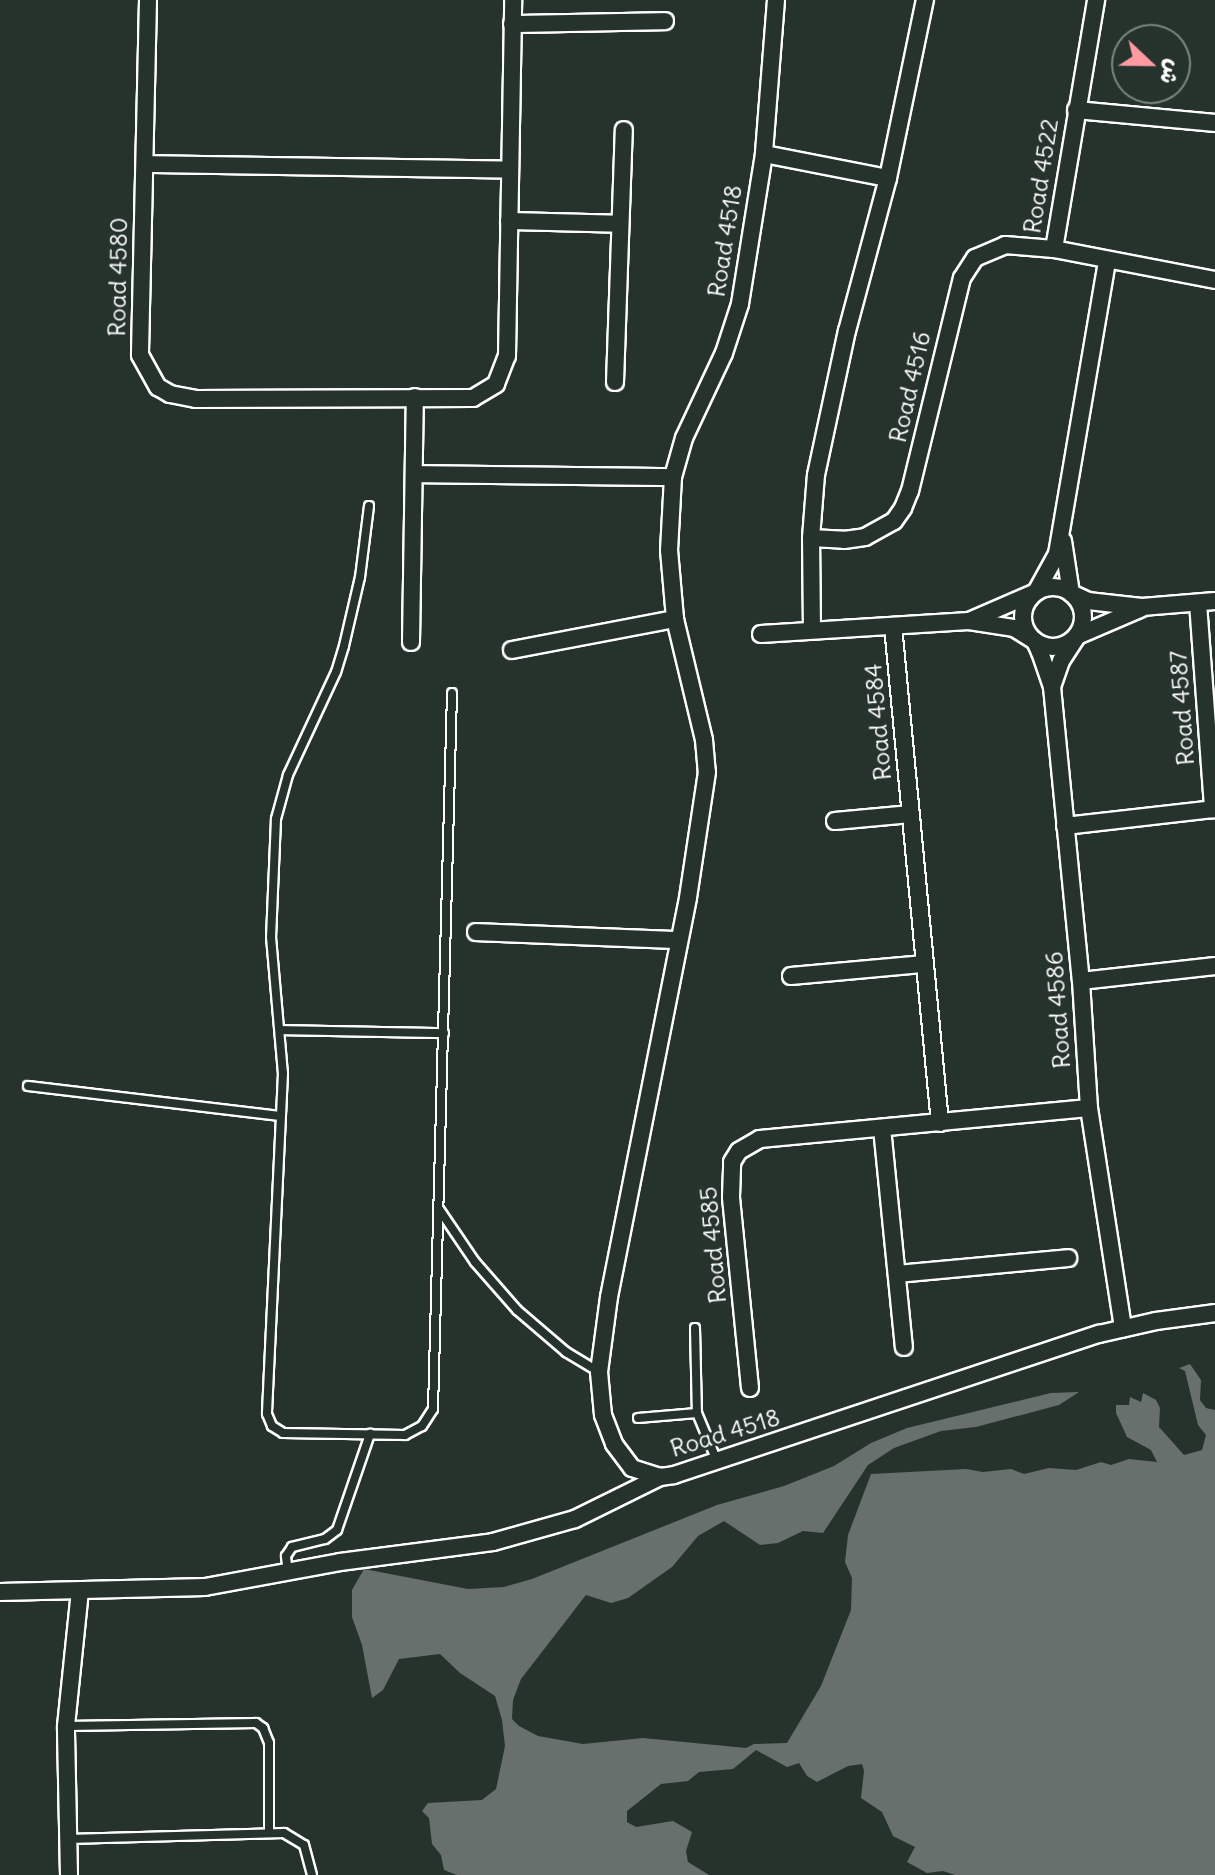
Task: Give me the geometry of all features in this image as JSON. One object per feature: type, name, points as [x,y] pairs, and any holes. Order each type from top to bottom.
[{"type":"street","name":"Road 4580","points":[[148,0],[140,355],[158,387],[170,394],[196,399],[473,398],[496,384],[507,356],[513,0]]},
{"type":"street","name":"Road 4518","points":[[776,0],[764,154],[733,329],[684,438],[673,477],[669,550],[675,619],[704,740],[707,772],[679,940],[609,1297],[599,1372],[603,1415],[614,1444],[632,1468],[660,1477],[717,1462],[1123,1328],[1215,1313]]},
{"type":"street","points":[[812,630],[811,538],[816,475],[831,399],[888,178],[925,0]]},
{"type":"street","name":"Road 4522","points":[[1054,249],[1096,0]]},
{"type":"street","points":[[512,24],[665,21]]},
{"type":"street","name":"Road 4522","points":[[1076,110],[1215,123]]},
{"type":"street","points":[[615,382],[624,130]]},
{"type":"street","points":[[764,154],[888,178]]},
{"type":"street","points":[[145,164],[510,170]]},
{"type":"street","points":[[509,221],[620,224]]},
{"type":"street","name":"Road 4516","points":[[811,538],[844,540],[865,537],[894,521],[903,508],[910,491],[962,278],[975,258],[1005,245],[1054,249],[1215,280]]},
{"type":"street","points":[[1035,641],[1028,634],[1023,617],[1025,607],[1057,554],[1107,261]]},
{"type":"street","points":[[411,642],[415,397]]},
{"type":"street","points":[[415,474],[673,477]]},
{"type":"street","points":[[1062,532],[1071,593],[1082,609],[1081,628],[1077,636]]},
{"type":"street","points":[[969,621],[1054,587],[1099,604],[1142,607],[1206,602]]},
{"type":"street","name":"Road 4587","points":[[1065,826],[1214,809],[1206,602]]},
{"type":"street","points":[[761,634],[969,621],[1014,628],[1043,646],[1061,646],[1142,607]]},
{"type":"street","points":[[512,650],[675,619]]},
{"type":"street","name":"Road 4584","points":[[893,626],[940,1123]]},
{"type":"street","name":"Road 4586","points":[[1052,687],[1061,661],[1077,636]]},
{"type":"street","name":"Road 4586","points":[[1035,641],[1052,687],[1081,981],[1089,1108],[1123,1328]]},
{"type":"street","name":"Road 4584","points":[[835,821],[911,814]]},
{"type":"street","points":[[476,932],[679,940]]},
{"type":"street","points":[[791,976],[924,964]]},
{"type":"street","points":[[1081,981],[1215,966]]},
{"type":"street","name":"Road 4585","points":[[750,1388],[731,1197],[732,1162],[739,1151],[760,1139],[1089,1108]]},
{"type":"street","points":[[882,1128],[904,1347]]},
{"type":"street","points":[[897,1274],[1068,1258]]},
{"type":"street","points":[[0,1592],[205,1587],[340,1562],[522,1536],[575,1519],[660,1477]]},
{"type":"street","points":[[69,1875],[66,1726],[80,1591]]},
{"type":"lane","points":[[369,506],[360,577],[344,646],[330,685],[288,775],[276,819],[271,937],[281,1030],[280,1116],[269,1420],[277,1430],[291,1434],[395,1436],[414,1431],[433,1409],[452,693]]},
{"type":"lane","points":[[281,1030],[444,1033]]},
{"type":"lane","points":[[28,1086],[280,1116]]},
{"type":"lane","points":[[439,1209],[475,1262],[517,1310],[566,1352],[599,1372]]},
{"type":"lane","points":[[695,1328],[697,1413],[717,1462]]},
{"type":"lane","points":[[638,1418],[697,1413]]},
{"type":"lane","points":[[288,1574],[286,1556],[292,1547],[325,1539],[337,1530],[370,1434]]},
{"type":"lane","points":[[66,1726],[256,1723],[268,1735],[269,1743],[269,1833]]},
{"type":"lane","points":[[68,1839],[284,1833],[299,1839],[308,1852],[312,1875]]},
{"type":"shaded area","points":[[1190,1364],[1201,1380],[1200,1400],[1206,1408],[1215,1410],[1215,1875],[927,1873],[907,1862],[915,1847],[893,1836],[882,1812],[861,1798],[862,1764],[848,1766],[817,1782],[807,1776],[799,1763],[787,1767],[756,1750],[733,1769],[699,1772],[688,1781],[661,1784],[627,1811],[627,1822],[636,1827],[673,1821],[692,1832],[686,1851],[688,1862],[709,1875],[457,1875],[444,1870],[441,1855],[432,1844],[429,1818],[422,1811],[428,1803],[482,1800],[496,1789],[505,1746],[502,1720],[495,1696],[460,1673],[440,1654],[399,1659],[383,1690],[372,1698],[362,1645],[352,1617],[352,1590],[364,1569],[468,1589],[504,1587],[532,1579],[717,1505],[784,1486],[834,1466],[871,1443],[907,1428],[1051,1393],[1079,1392],[1059,1405],[976,1427],[941,1431],[894,1448],[868,1465],[823,1533],[803,1531],[778,1543],[760,1545],[724,1521],[698,1536],[672,1567],[628,1598],[611,1603],[586,1595],[521,1679],[513,1700],[512,1719],[519,1726],[538,1736],[583,1744],[643,1738],[746,1748],[754,1744],[787,1743],[821,1686],[851,1610],[852,1578],[845,1562],[848,1535],[871,1474],[1011,1469],[1024,1474],[1049,1468],[1076,1470],[1101,1462],[1111,1465],[1129,1459],[1157,1462],[1151,1450],[1127,1437],[1116,1413],[1116,1405],[1129,1405],[1130,1397],[1141,1402],[1143,1393],[1156,1400],[1160,1408],[1159,1427],[1184,1455],[1202,1450],[1206,1435],[1198,1425],[1185,1371],[1179,1368]]}]
